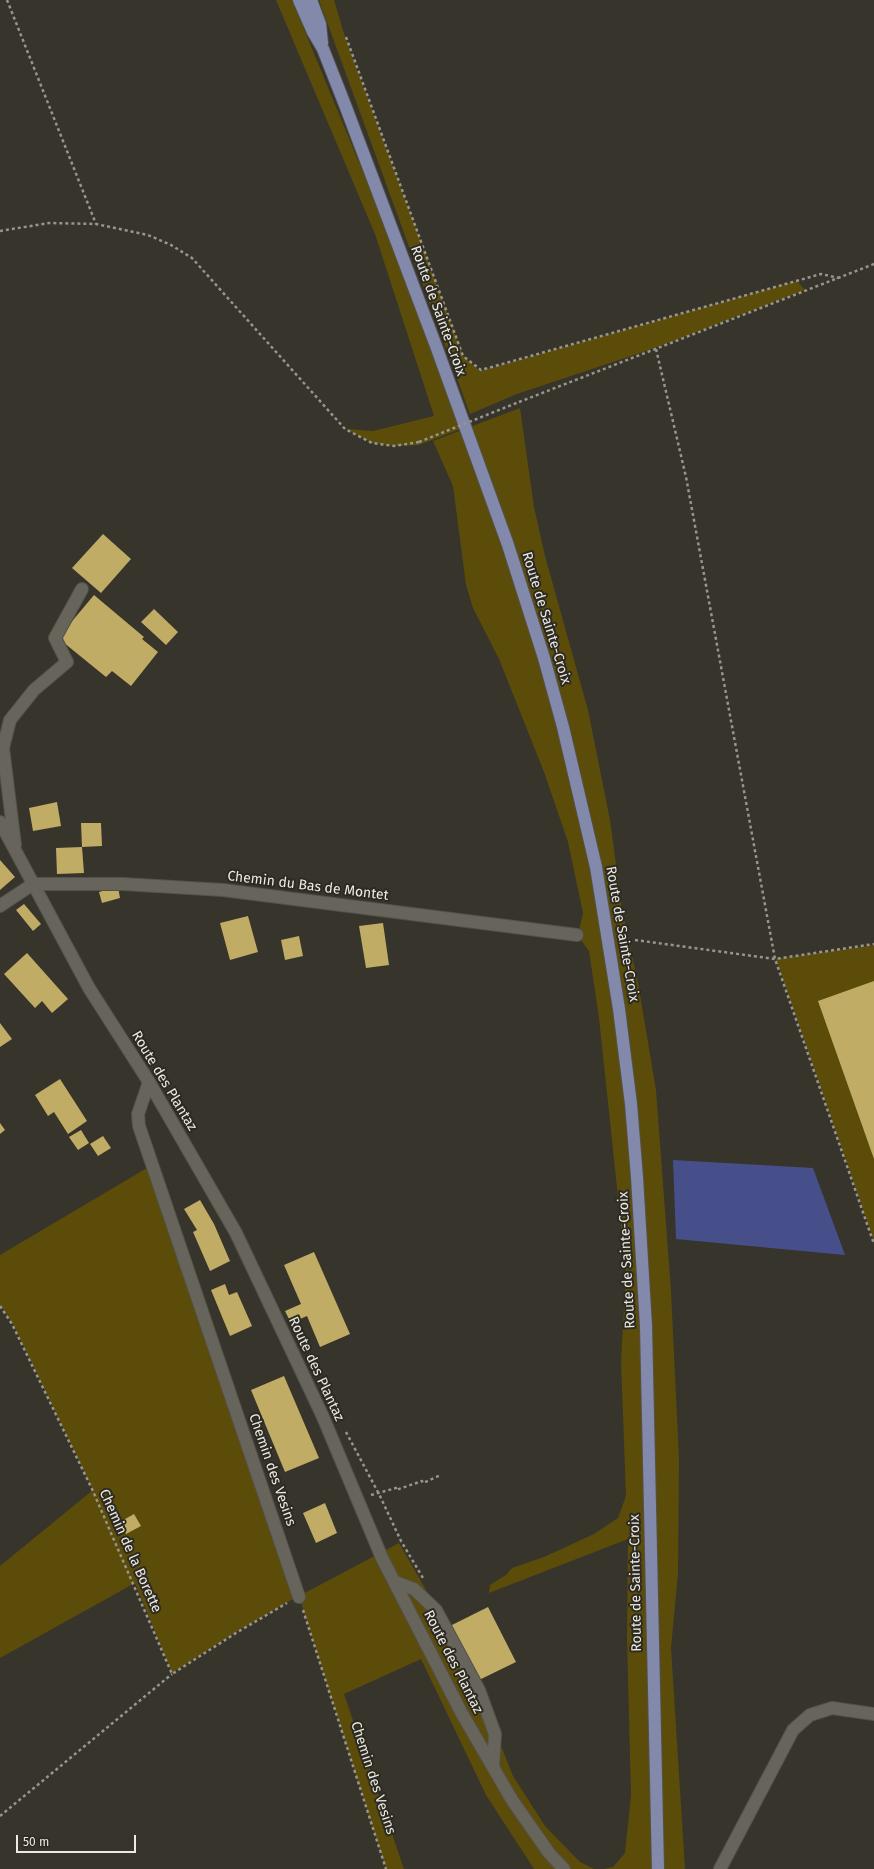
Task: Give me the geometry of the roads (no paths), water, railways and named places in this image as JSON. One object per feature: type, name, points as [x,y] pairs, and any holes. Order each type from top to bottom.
[{"type":"main road","points":[[299,0],[313,32],[323,48]]},
{"type":"main road","points":[[311,0],[320,24],[323,48]]},
{"type":"main road","name":"Route de Sainte-Croix","points":[[323,48],[433,339],[508,545],[544,658],[563,727],[596,867],[619,1009],[631,1104],[637,1176],[646,1326],[658,1869]]},
{"type":"street","points":[[16,852],[2,748],[10,720],[34,690],[67,662],[55,638],[82,589]]},
{"type":"street","name":"Route des Plantaz","points":[[0,822],[89,988],[149,1082],[236,1233],[323,1417],[382,1558],[461,1712],[520,1812],[549,1853],[564,1869]]},
{"type":"street","points":[[0,906],[33,884]]},
{"type":"street","name":"Chemin du Bas de Montet","points":[[33,884],[123,884],[223,890],[578,935]]},
{"type":"street","name":"Chemin des Vesins","points":[[149,1082],[138,1114],[139,1126],[299,1596]]},
{"type":"street","points":[[395,1582],[414,1589],[436,1610],[440,1616],[479,1690],[495,1734],[493,1767]]},
{"type":"street","points":[[720,1869],[793,1730],[810,1715],[832,1708],[874,1714]]},
{"type":"water","points":[[673,1160],[813,1168],[845,1255],[676,1239]]}]
